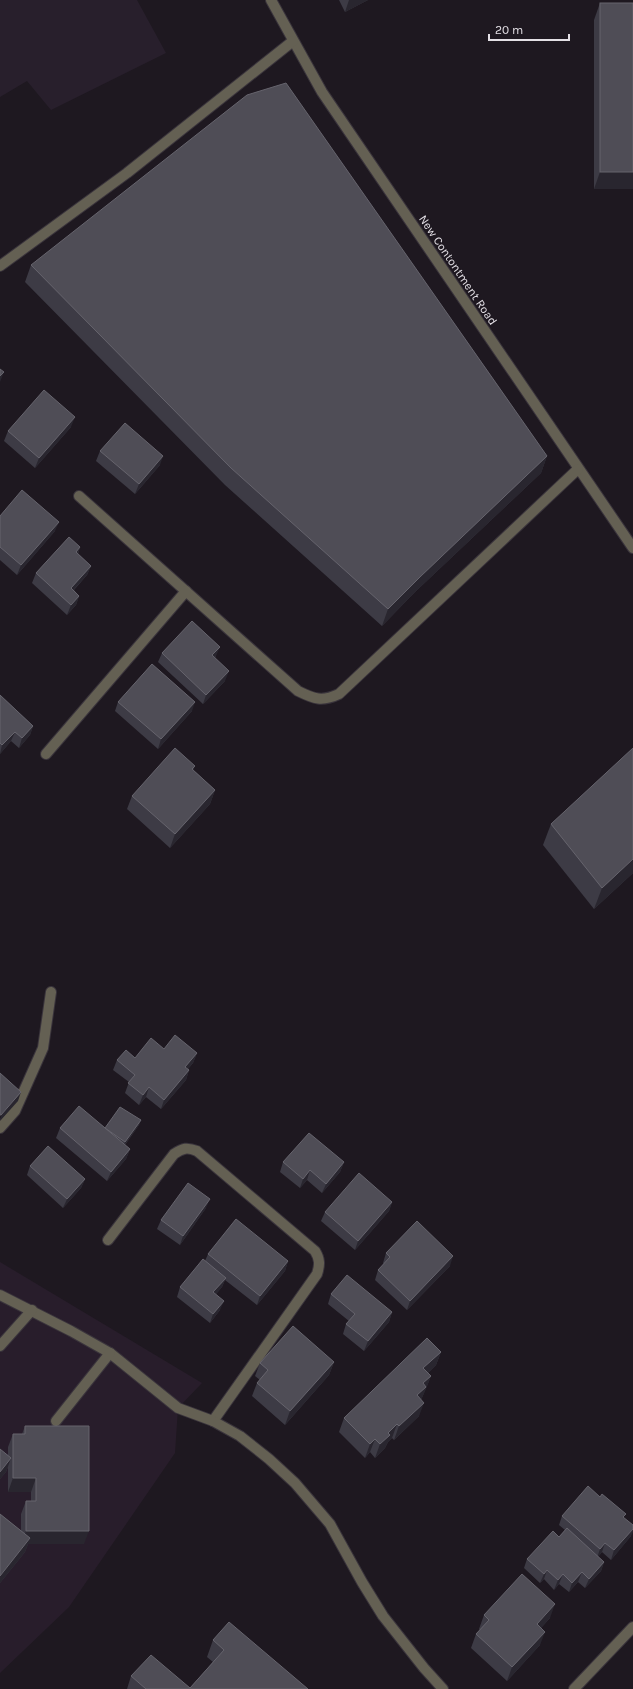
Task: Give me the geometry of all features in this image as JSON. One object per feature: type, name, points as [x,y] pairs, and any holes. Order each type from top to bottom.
[{"type":"street","name":"New Contontment Road","points":[[271,0],[322,92],[633,548]]},
{"type":"street","points":[[0,266],[127,173],[293,41]]},
{"type":"street","points":[[79,496],[298,691],[312,698],[328,699],[338,694],[578,469]]},
{"type":"street","points":[[46,754],[186,591]]},
{"type":"street","points":[[0,1128],[15,1111],[43,1048],[51,992]]},
{"type":"street","points":[[108,1240],[174,1154],[181,1149],[189,1147],[197,1151],[303,1241],[319,1258],[320,1267],[318,1274],[213,1420]]},
{"type":"street","points":[[0,1295],[32,1310],[110,1353],[178,1408],[213,1420],[240,1436],[269,1459],[295,1483],[330,1524],[362,1582],[383,1616],[424,1668],[443,1689]]},
{"type":"street","points":[[0,1346],[32,1310]]},
{"type":"street","points":[[56,1421],[110,1353]]},
{"type":"street","points":[[574,1689],[633,1627]]},
{"type":"shaded area","points":[[0,0],[137,0],[166,53],[51,110],[27,81],[0,97]]},
{"type":"shaded area","points":[[0,1262],[202,1383],[178,1408],[175,1453],[69,1607],[0,1673]]},
{"type":"building","points":[[600,3],[633,3],[633,172],[600,172]]},
{"type":"building","points":[[286,83],[547,456],[388,609],[231,468],[31,265],[247,95]]},
{"type":"building","points":[[0,369],[4,372],[0,376]]},
{"type":"building","points":[[44,390],[75,417],[39,458],[8,431]]},
{"type":"building","points":[[125,423],[163,456],[139,484],[100,451]]},
{"type":"building","points":[[22,490],[59,522],[21,565],[0,547],[0,516]]},
{"type":"building","points":[[69,537],[80,547],[76,552],[91,566],[71,588],[79,596],[71,605],[36,573]]},
{"type":"building","points":[[192,621],[220,647],[212,655],[229,671],[206,695],[162,653]]},
{"type":"building","points":[[152,664],[195,702],[161,739],[118,702]]},
{"type":"building","points":[[0,695],[33,726],[22,738],[15,732],[2,745],[0,743]]},
{"type":"building","points":[[175,748],[195,766],[192,769],[215,790],[175,834],[132,796]]},
{"type":"building","points":[[633,748],[633,859],[602,888],[551,824]]},
{"type":"building","points":[[175,1035],[197,1053],[185,1067],[189,1070],[164,1100],[149,1087],[143,1095],[128,1083],[135,1075],[117,1060],[126,1050],[135,1058],[151,1038],[164,1049]]},
{"type":"building","points":[[0,1073],[21,1092],[1,1115],[0,1115]]},
{"type":"building","points":[[79,1106],[130,1149],[111,1172],[60,1128]]},
{"type":"building","points":[[120,1107],[141,1120],[125,1142],[105,1128]]},
{"type":"building","points":[[309,1133],[344,1162],[326,1184],[310,1170],[303,1179],[283,1162]]},
{"type":"building","points":[[48,1146],[85,1179],[67,1199],[30,1166]]},
{"type":"building","points":[[359,1173],[392,1202],[358,1241],[325,1212]]},
{"type":"building","points":[[188,1183],[210,1199],[183,1236],[161,1220]]},
{"type":"building","points":[[236,1219],[288,1261],[260,1296],[208,1254]]},
{"type":"building","points":[[417,1221],[453,1256],[410,1301],[378,1270],[390,1257],[386,1253]]},
{"type":"building","points":[[203,1259],[226,1278],[213,1292],[224,1301],[213,1314],[180,1287]]},
{"type":"building","points":[[347,1275],[392,1312],[368,1341],[346,1324],[355,1314],[331,1294]]},
{"type":"building","points":[[293,1326],[334,1362],[290,1411],[257,1383],[268,1370],[260,1363]]},
{"type":"building","points":[[427,1338],[441,1352],[423,1368],[431,1376],[423,1383],[426,1387],[417,1395],[424,1403],[399,1426],[397,1424],[388,1433],[390,1435],[380,1444],[375,1439],[370,1444],[344,1418]]},
{"type":"building","points":[[25,1426],[89,1426],[89,1531],[26,1531],[26,1501],[36,1501],[36,1478],[13,1478],[13,1434],[25,1434]]},
{"type":"building","points":[[0,1449],[11,1458],[0,1472]]},
{"type":"building","points":[[588,1486],[600,1497],[602,1494],[626,1514],[623,1517],[633,1525],[633,1529],[614,1550],[605,1543],[600,1549],[562,1516]]},
{"type":"building","points":[[0,1514],[30,1538],[0,1576]]},
{"type":"building","points":[[567,1528],[604,1562],[589,1579],[582,1572],[572,1583],[563,1574],[558,1580],[547,1570],[544,1574],[527,1559],[553,1531],[559,1537]]},
{"type":"building","points":[[522,1574],[555,1604],[537,1624],[545,1632],[512,1667],[476,1634],[489,1620],[484,1615]]},
{"type":"building","points":[[229,1622],[308,1689],[146,1689],[131,1676],[151,1655],[190,1688],[224,1650],[213,1640]]}]
